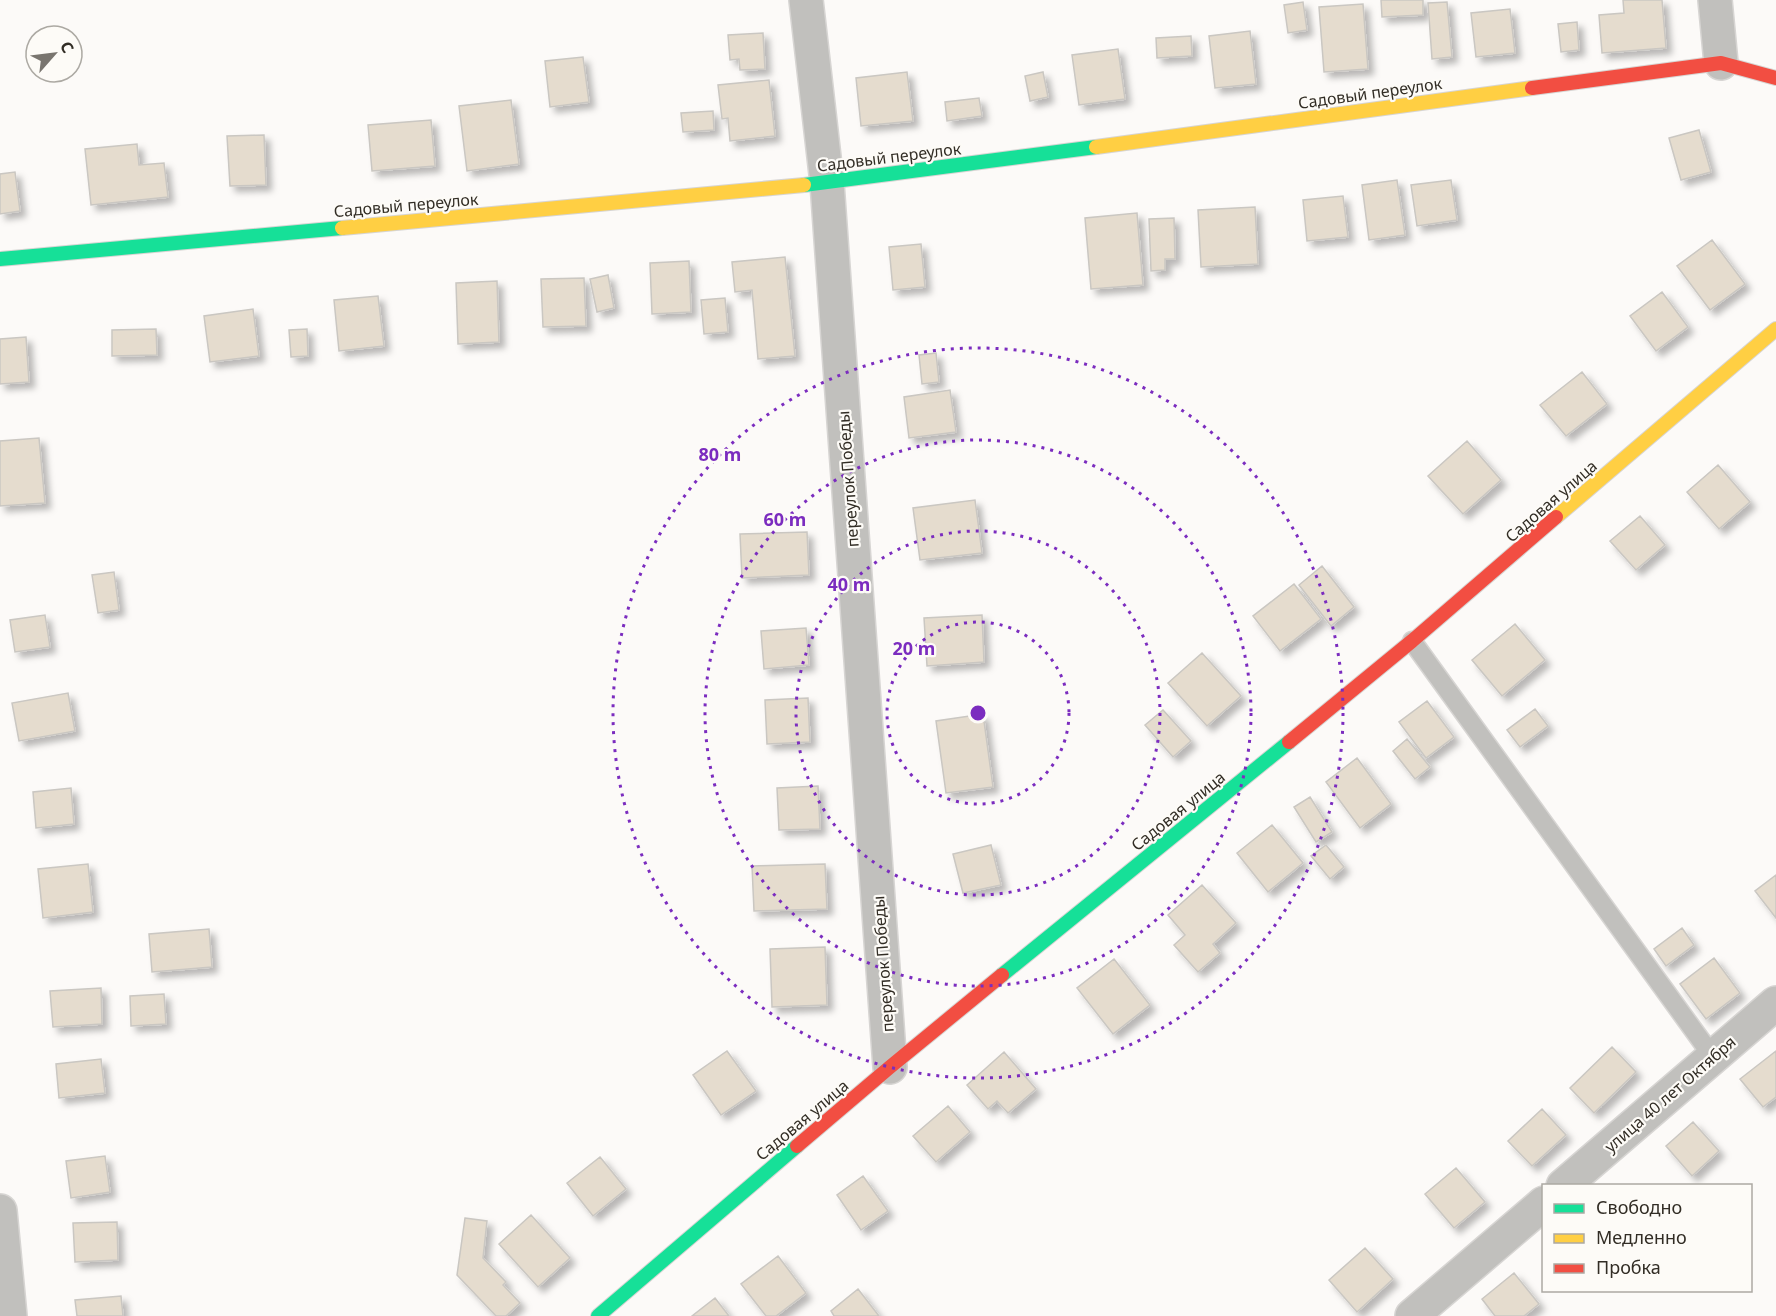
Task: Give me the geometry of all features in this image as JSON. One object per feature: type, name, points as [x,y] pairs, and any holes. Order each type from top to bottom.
[{"type":"street","name":"переулок Победы","points":[[807,0],[827,183],[890,1067]]},
{"type":"street","points":[[1714,0],[1721,63]]},
{"type":"street","name":"Садовый переулок","points":[[0,259],[827,183],[1721,63],[1776,78]]},
{"type":"street","name":"Садовая улица","points":[[598,1316],[890,1067],[1412,641],[1776,329]]},
{"type":"street","name":"улица 40 лет Октября","points":[[1564,1184],[1776,1003]]},
{"type":"street","points":[[1412,1316],[1542,1205]]},
{"type":"street","points":[[0,1211],[6,1301]]},
{"type":"lane","points":[[1412,641],[1713,1056]]},
{"type":"building","points":[[1381,0],[1423,0],[1423,15],[1382,17]]},
{"type":"building","points":[[1623,0],[1662,0],[1666,48],[1602,53],[1599,15],[1624,13]]},
{"type":"building","points":[[1303,2],[1307,30],[1288,33],[1284,5]]},
{"type":"building","points":[[1447,2],[1452,57],[1432,59],[1428,3]]},
{"type":"building","points":[[1363,4],[1368,69],[1324,72],[1319,7]]},
{"type":"building","points":[[1510,9],[1515,53],[1476,57],[1471,13]]},
{"type":"building","points":[[1577,22],[1579,50],[1561,52],[1558,24]]},
{"type":"building","points":[[1250,31],[1256,84],[1215,88],[1209,36]]},
{"type":"building","points":[[763,33],[765,69],[740,70],[739,59],[730,60],[728,35]]},
{"type":"building","points":[[1191,36],[1192,56],[1157,58],[1156,38]]},
{"type":"building","points":[[1118,49],[1125,99],[1079,105],[1072,55]]},
{"type":"building","points":[[583,57],[589,102],[550,107],[545,61]]},
{"type":"building","points":[[907,72],[913,121],[861,126],[856,78]]},
{"type":"building","points":[[1043,72],[1048,97],[1030,101],[1025,76]]},
{"type":"building","points":[[769,80],[775,136],[730,141],[728,118],[722,119],[718,85]]},
{"type":"building","points":[[979,98],[982,116],[947,121],[945,102]]},
{"type":"building","points":[[511,100],[519,164],[467,171],[459,106]]},
{"type":"building","points":[[713,111],[714,130],[683,132],[681,113]]},
{"type":"building","points":[[431,120],[435,166],[372,171],[368,125]]},
{"type":"building","points":[[1699,130],[1711,172],[1681,180],[1669,138]]},
{"type":"building","points":[[264,135],[266,185],[230,186],[227,136]]},
{"type":"building","points":[[137,144],[139,165],[164,163],[168,197],[91,205],[85,149]]},
{"type":"building","points":[[15,172],[20,211],[0,214],[0,174]]},
{"type":"building","points":[[1397,180],[1405,235],[1369,240],[1362,185]]},
{"type":"building","points":[[1451,180],[1457,220],[1417,226],[1411,185]]},
{"type":"building","points":[[1343,196],[1348,237],[1307,241],[1303,200]]},
{"type":"building","points":[[1255,207],[1258,264],[1201,267],[1198,210]]},
{"type":"building","points":[[1137,213],[1143,285],[1091,289],[1085,218]]},
{"type":"building","points":[[1174,218],[1175,259],[1165,259],[1165,270],[1151,271],[1149,219]]},
{"type":"building","points":[[1712,240],[1745,284],[1710,310],[1677,266]]},
{"type":"building","points":[[921,244],[925,287],[893,290],[889,247]]},
{"type":"building","points":[[785,257],[795,356],[758,359],[752,290],[735,292],[732,262]]},
{"type":"building","points":[[689,261],[691,312],[652,314],[650,263]]},
{"type":"building","points":[[608,275],[614,308],[597,312],[590,279]]},
{"type":"building","points":[[584,278],[586,326],[543,327],[541,279]]},
{"type":"building","points":[[497,281],[499,342],[458,344],[456,283]]},
{"type":"building","points":[[1662,292],[1688,327],[1656,351],[1630,316]]},
{"type":"building","points":[[378,296],[384,346],[339,351],[334,300]]},
{"type":"building","points":[[725,298],[728,332],[704,334],[701,300]]},
{"type":"building","points":[[253,309],[259,356],[210,362],[204,316]]},
{"type":"building","points":[[156,329],[157,355],[112,356],[112,330]]},
{"type":"building","points":[[307,329],[308,356],[291,357],[289,330]]},
{"type":"building","points":[[26,337],[29,382],[0,384],[0,339]]},
{"type":"building","points":[[936,353],[939,382],[922,384],[919,355]]},
{"type":"building","points":[[1582,372],[1607,404],[1566,436],[1540,405]]},
{"type":"building","points":[[950,390],[956,432],[909,438],[904,397]]},
{"type":"building","points":[[39,438],[45,503],[0,506],[0,441]]},
{"type":"building","points":[[1467,441],[1501,480],[1463,514],[1428,476]]},
{"type":"building","points":[[1718,465],[1750,502],[1719,529],[1687,492]]},
{"type":"building","points":[[975,500],[982,553],[920,560],[913,508]]},
{"type":"building","points":[[1640,516],[1665,545],[1636,570],[1610,541]]},
{"type":"building","points":[[807,532],[809,575],[742,578],[740,534]]},
{"type":"building","points":[[1322,566],[1354,607],[1331,626],[1299,585]]},
{"type":"building","points":[[114,572],[119,610],[98,613],[92,575]]},
{"type":"building","points":[[1294,584],[1321,619],[1280,651],[1253,616]]},
{"type":"building","points":[[45,615],[50,647],[15,652],[10,620]]},
{"type":"building","points":[[982,615],[984,662],[927,666],[924,618]]},
{"type":"building","points":[[1515,624],[1545,660],[1502,696],[1472,660]]},
{"type":"building","points":[[806,628],[809,665],[764,669],[761,631]]},
{"type":"building","points":[[1202,653],[1241,696],[1207,726],[1168,683]]},
{"type":"building","points":[[68,693],[75,731],[19,741],[12,703]]},
{"type":"building","points":[[808,698],[810,742],[767,744],[765,700]]},
{"type":"building","points":[[1427,701],[1454,737],[1426,758],[1399,722]]},
{"type":"building","points":[[1535,709],[1548,726],[1520,747],[1507,730]]},
{"type":"building","points":[[1163,710],[1191,741],[1173,757],[1145,725]]},
{"type":"building","points":[[983,714],[993,787],[946,793],[936,721]]},
{"type":"building","points":[[1407,739],[1430,767],[1415,779],[1393,751]]},
{"type":"building","points":[[1357,758],[1391,804],[1360,828],[1326,782]]},
{"type":"building","points":[[818,786],[820,829],[779,830],[777,788]]},
{"type":"building","points":[[71,788],[74,824],[36,828],[33,792]]},
{"type":"building","points":[[1310,797],[1332,832],[1316,842],[1294,807]]},
{"type":"building","points":[[1272,825],[1303,863],[1268,892],[1237,853]]},
{"type":"building","points":[[991,845],[1001,885],[963,893],[953,854]]},
{"type":"building","points":[[1326,845],[1344,867],[1330,879],[1311,856]]},
{"type":"building","points":[[88,864],[93,912],[43,918],[38,869]]},
{"type":"building","points":[[825,864],[827,909],[754,911],[752,866]]},
{"type":"building","points":[[1776,875],[1776,918],[1755,891]]},
{"type":"building","points":[[1202,885],[1236,923],[1213,944],[1220,953],[1198,972],[1174,945],[1185,935],[1168,915]]},
{"type":"building","points":[[1682,928],[1694,945],[1666,966],[1654,949]]},
{"type":"building","points":[[209,929],[212,967],[152,972],[149,934]]},
{"type":"building","points":[[825,947],[827,1005],[772,1007],[770,949]]},
{"type":"building","points":[[1714,958],[1740,993],[1706,1019],[1680,984]]},
{"type":"building","points":[[1114,959],[1150,1005],[1113,1034],[1077,988]]},
{"type":"building","points":[[101,988],[102,1024],[53,1027],[50,991]]},
{"type":"building","points":[[164,994],[166,1024],[131,1026],[130,996]]},
{"type":"building","points":[[1612,1047],[1636,1072],[1594,1113],[1570,1088]]},
{"type":"building","points":[[727,1051],[756,1091],[721,1115],[693,1075]]},
{"type":"building","points":[[1776,1051],[1776,1097],[1763,1107],[1740,1079]]},
{"type":"building","points":[[1004,1052],[1036,1089],[1008,1113],[997,1101],[988,1109],[967,1085]]},
{"type":"building","points":[[101,1059],[105,1093],[59,1098],[56,1064]]},
{"type":"building","points":[[948,1106],[970,1132],[936,1162],[913,1136]]},
{"type":"building","points":[[1542,1109],[1566,1135],[1532,1166],[1508,1141]]},
{"type":"building","points":[[1693,1122],[1719,1151],[1692,1176],[1666,1146]]},
{"type":"building","points":[[105,1156],[110,1192],[71,1198],[66,1161]]},
{"type":"building","points":[[600,1157],[626,1189],[593,1216],[567,1183]]},
{"type":"building","points":[[1456,1168],[1485,1202],[1454,1228],[1425,1194]]},
{"type":"building","points":[[863,1176],[888,1211],[861,1230],[837,1195]]},
{"type":"building","points":[[531,1215],[570,1258],[538,1287],[499,1244]]},
{"type":"building","points":[[465,1218],[487,1221],[483,1258],[506,1282],[503,1285],[520,1303],[506,1316],[496,1316],[457,1275]]},
{"type":"building","points":[[117,1222],[118,1260],[75,1262],[73,1223]]},
{"type":"building","points":[[1365,1248],[1393,1279],[1357,1312],[1329,1280]]},
{"type":"building","points":[[778,1256],[806,1293],[776,1316],[766,1316],[741,1284]]},
{"type":"building","points":[[1514,1273],[1539,1304],[1524,1316],[1495,1316],[1482,1299]]},
{"type":"building","points":[[858,1289],[879,1316],[834,1316],[831,1311]]},
{"type":"building","points":[[121,1296],[123,1316],[77,1316],[75,1300]]},
{"type":"building","points":[[715,1298],[729,1316],[692,1316]]},
{"type":"traffic: fast","points":[[804,185],[1096,147]]},
{"type":"traffic: fast","points":[[0,259],[342,228]]},
{"type":"traffic: fast","points":[[1002,975],[1289,742]]},
{"type":"traffic: fast","points":[[598,1316],[797,1146]]},
{"type":"traffic: slow","points":[[1096,147],[1532,88]]},
{"type":"traffic: slow","points":[[342,228],[804,185]]},
{"type":"traffic: slow","points":[[1556,517],[1776,329]]},
{"type":"traffic: jam","points":[[1532,88],[1721,63],[1776,78]]},
{"type":"traffic: jam","points":[[1289,742],[1412,641],[1556,517]]},
{"type":"traffic: jam","points":[[797,1146],[1002,975]]}]
